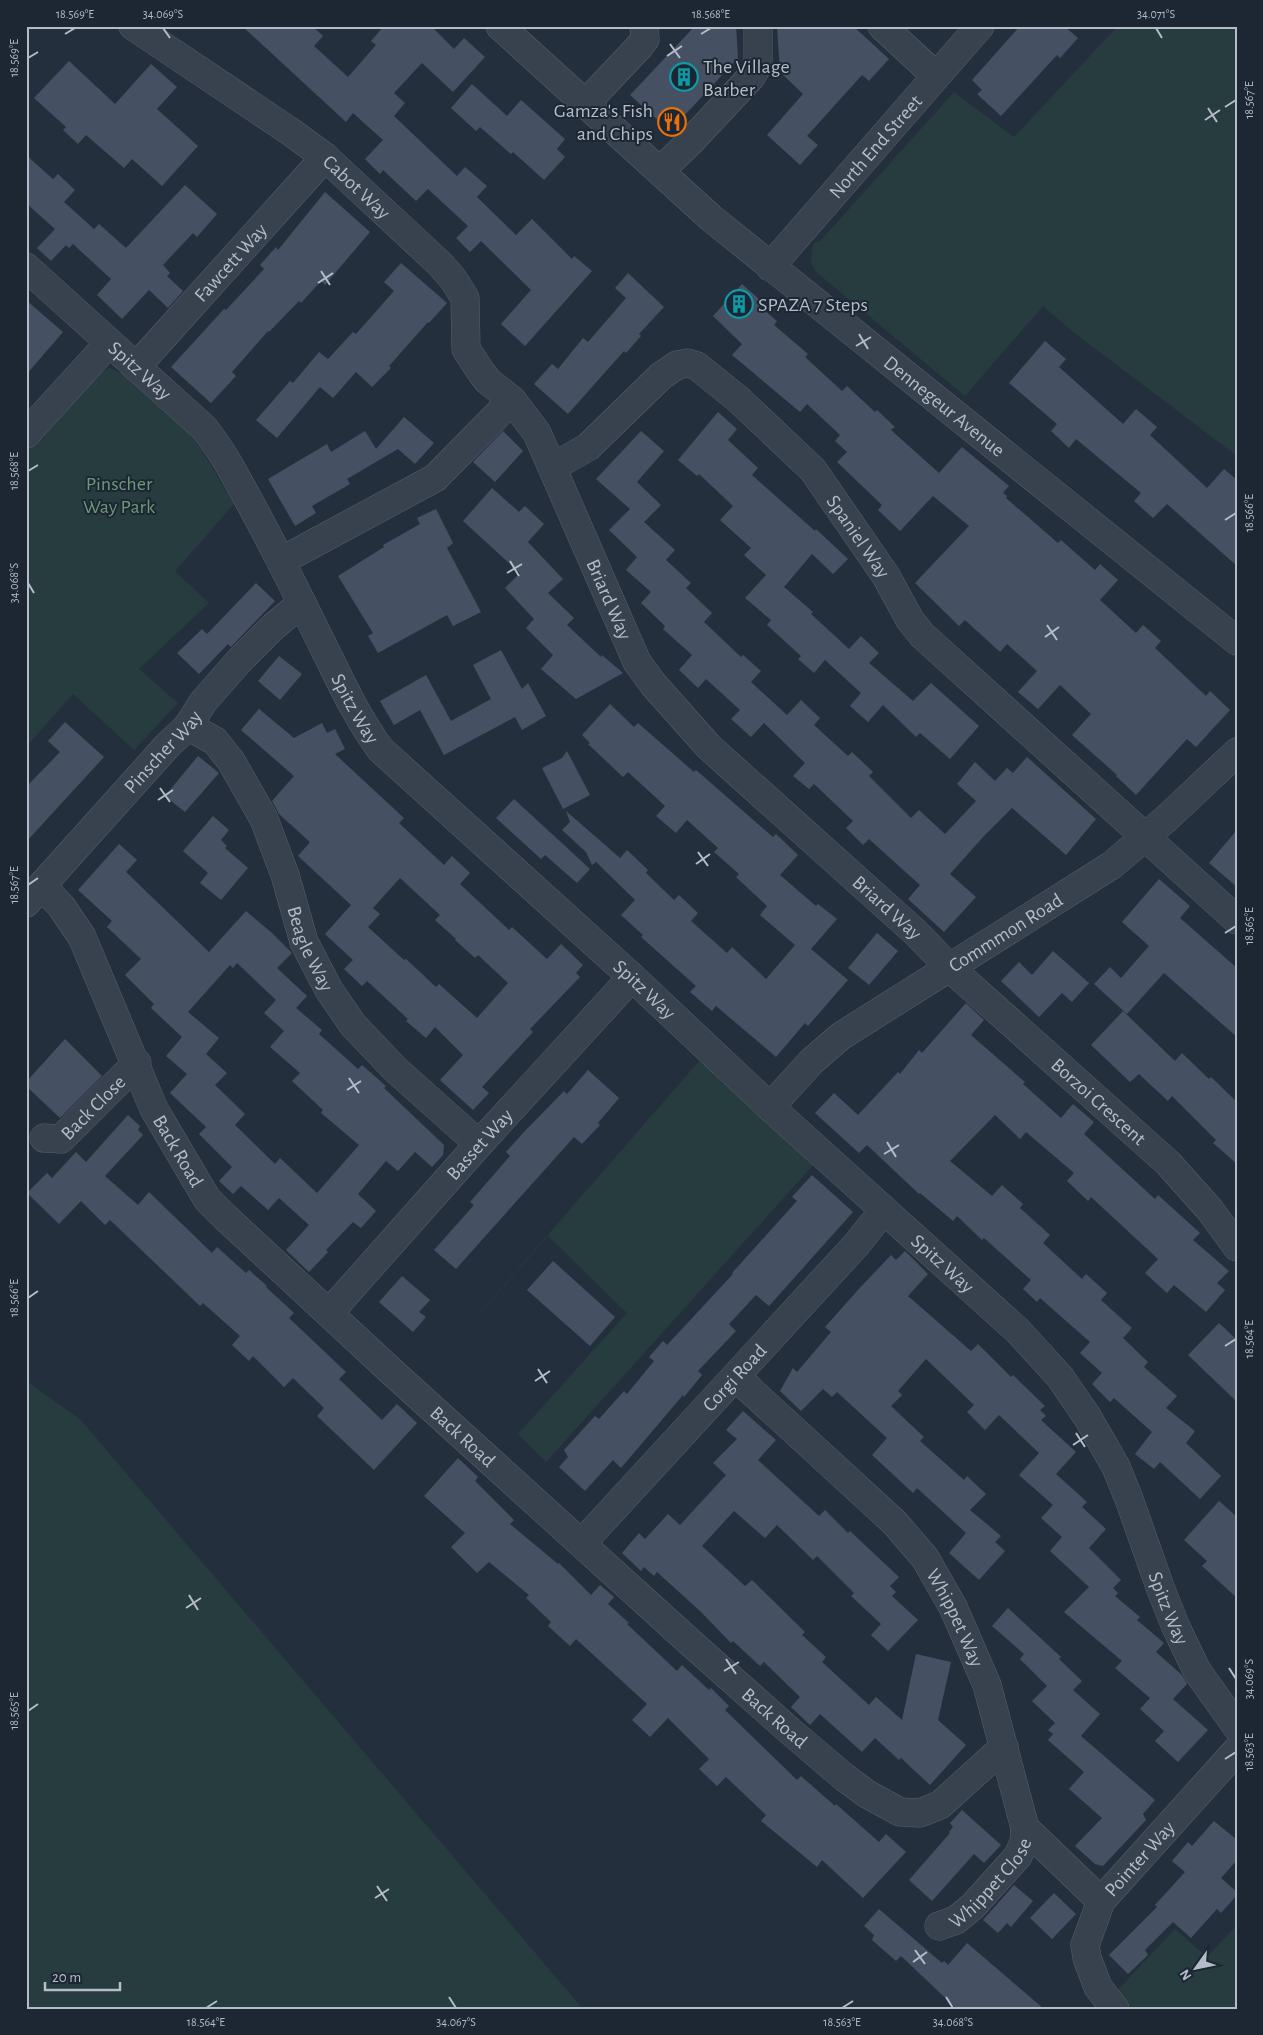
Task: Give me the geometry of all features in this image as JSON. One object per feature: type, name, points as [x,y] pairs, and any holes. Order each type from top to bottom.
[{"type":"street","name":"Cabot Way","points":[[133,26],[292,132],[325,157],[440,264],[453,279],[464,298],[466,349],[488,381],[512,400]]},
{"type":"street","name":"Dennegeur Avenue","points":[[500,26],[711,218],[1237,641]]},
{"type":"street","points":[[585,104],[645,39],[644,26]]},
{"type":"street","points":[[660,171],[690,142],[751,76],[758,65],[758,26]]},
{"type":"street","points":[[882,26],[936,75]]},
{"type":"street","name":"North End Street","points":[[770,267],[980,26]]},
{"type":"street","name":"Fawcett Way","points":[[136,367],[325,157]]},
{"type":"street","name":"Spitz Way","points":[[26,267],[204,428],[216,443],[230,464],[281,561],[344,688],[372,739],[381,750],[632,978],[770,1107],[1018,1331],[1060,1377],[1088,1418],[1116,1467],[1163,1594],[1197,1671],[1237,1727]]},
{"type":"street","points":[[26,434],[109,343]]},
{"type":"street","name":"Spaniel Way","points":[[552,466],[588,446],[661,376],[678,365],[688,363],[697,366],[738,399],[813,470],[886,576],[910,620],[922,635],[1144,837]]},
{"type":"street","points":[[281,561],[435,478],[512,400]]},
{"type":"street","name":"Briard Way","points":[[512,400],[537,433],[637,662],[708,747],[915,932],[950,968]]},
{"type":"street","name":"Pinscher Way","points":[[34,894],[167,746],[188,726],[203,702],[239,661],[274,626],[302,603]]},
{"type":"street","name":"Beagle Way","points":[[188,726],[215,741],[231,761],[264,819],[286,875],[304,942],[330,990],[353,1025],[396,1070],[480,1144]]},
{"type":"street","name":"Commmon Road","points":[[770,1107],[827,1046],[1112,865],[1237,752]]},
{"type":"street","points":[[1144,837],[1237,920]]},
{"type":"street","name":"Back Road","points":[[34,894],[61,906],[82,937],[137,1063],[154,1108],[207,1199],[582,1544],[790,1731],[867,1794],[889,1808],[906,1814],[920,1813],[933,1808],[1004,1747]]},
{"type":"street","name":"Borzoi Crescent","points":[[950,968],[1168,1163],[1210,1210],[1237,1247]]},
{"type":"street","name":"Basset Way","points":[[329,1313],[632,978]]},
{"type":"street","name":"Back Close","points":[[44,1138],[61,1139],[137,1063]]},
{"type":"street","name":"Corgi Road","points":[[582,1544],[856,1245],[884,1210]]},
{"type":"street","name":"Whippet Way","points":[[736,1377],[895,1523],[925,1558],[953,1606],[987,1685],[1025,1828]]},
{"type":"street","name":"Pointer Way","points":[[1115,2009],[1098,1987],[1087,1958],[1085,1944],[1101,1901],[1237,1750]]},
{"type":"street","points":[[1025,1828],[1101,1901]]},
{"type":"street","name":"Whippet Close","points":[[939,1926],[956,1920],[973,1906],[1018,1856],[1024,1842],[1025,1828]]},
{"type":"green space","points":[[1118,26],[1237,26],[1237,456],[1073,332],[1043,306],[965,396],[815,271],[811,262],[813,244],[821,240],[954,92],[1014,137]]},
{"type":"green space","name":"Pinscher Way Park","points":[[109,368],[127,375],[188,433],[200,447],[234,504],[175,571],[209,603],[139,669],[178,703],[134,750],[73,694],[26,747],[26,447],[88,378]]},
{"type":"green space","points":[[700,1060],[815,1163],[546,1462],[518,1434],[627,1313],[548,1236],[438,1361]]},
{"type":"green space","points":[[26,1381],[80,1419],[583,2009],[26,2009]]},
{"type":"green space","points":[[1237,1925],[1237,2009],[1126,2009],[1115,1993],[1175,1929],[1207,1957]]},
{"type":"building","points":[[242,26],[312,26],[323,36],[314,46],[348,77],[376,45],[371,41],[384,26],[431,26],[454,49],[464,38],[485,57],[453,92],[422,63],[394,93],[405,103],[394,116],[457,176],[465,167],[487,186],[477,197],[516,235],[532,219],[572,259],[574,256],[592,271],[525,346],[501,324],[531,290],[481,241],[470,252],[456,238],[468,226],[428,189],[416,201],[383,170],[380,174],[365,159],[383,140],[353,113],[346,122]]},
{"type":"building","points":[[695,26],[736,26],[738,58],[670,131],[630,95]]},
{"type":"building","points":[[777,26],[853,26],[889,59],[869,81],[862,75],[807,136],[818,145],[800,165],[767,135],[803,94],[780,72]]},
{"type":"building","points":[[1020,26],[1064,26],[1078,38],[1060,58],[1057,55],[1001,116],[977,94],[982,90],[972,80]]},
{"type":"building","points":[[69,61],[115,104],[151,64],[177,87],[157,109],[198,146],[162,186],[132,159],[124,168],[86,135],[78,144],[63,130],[66,127],[34,98]]},
{"type":"building","points":[[472,84],[507,116],[521,100],[565,139],[557,149],[565,157],[544,180],[513,152],[511,154],[480,127],[476,131],[451,108]]},
{"type":"building","points":[[26,155],[53,179],[58,174],[75,190],[64,202],[94,229],[99,224],[126,248],[185,185],[217,214],[197,237],[193,233],[163,265],[170,273],[167,276],[183,291],[168,308],[149,290],[122,319],[97,295],[111,279],[73,244],[69,248],[66,245],[51,261],[37,248],[55,229],[26,203]]},
{"type":"building","points":[[325,192],[370,232],[325,285],[321,281],[301,303],[299,301],[268,331],[232,372],[236,376],[211,403],[171,367],[264,269],[260,265],[276,247],[278,250]]},
{"type":"building","points":[[401,263],[447,303],[389,366],[391,368],[372,387],[356,372],[333,398],[320,387],[277,438],[256,420],[290,381],[293,383],[319,352],[328,359],[353,332],[356,334],[394,291],[384,282]]},
{"type":"building","points":[[628,273],[664,307],[639,334],[641,336],[626,353],[624,351],[568,414],[534,384],[552,364],[558,369],[583,338],[588,342],[626,298],[615,288]]},
{"type":"building","points":[[742,284],[759,299],[756,303],[777,321],[774,325],[808,354],[805,357],[842,391],[847,386],[875,412],[877,410],[895,427],[891,430],[939,473],[962,447],[1009,486],[1003,493],[1007,496],[1006,498],[1058,543],[1061,540],[1095,570],[1100,564],[1118,580],[1100,600],[1136,633],[1143,625],[1161,641],[1155,648],[1206,696],[1210,691],[1230,710],[1196,747],[1187,739],[1136,795],[1117,775],[1072,735],[1091,714],[1060,685],[1038,709],[1018,692],[1037,671],[1007,644],[1000,652],[965,620],[959,626],[915,583],[969,526],[933,496],[900,531],[878,510],[882,505],[837,462],[847,452],[835,441],[840,435],[807,404],[800,412],[732,355],[742,344],[713,316]]},
{"type":"building","points":[[26,300],[63,332],[26,375]]},
{"type":"building","points":[[1045,341],[1066,359],[1059,367],[1123,424],[1136,409],[1157,427],[1150,435],[1207,488],[1224,469],[1237,480],[1237,566],[1167,504],[1153,518],[1134,501],[1141,493],[1076,439],[1069,448],[1051,431],[1057,424],[1009,383]]},
{"type":"building","points":[[718,412],[737,429],[728,440],[758,468],[752,475],[815,531],[816,529],[848,559],[833,574],[812,554],[784,587],[813,612],[811,614],[849,649],[861,636],[879,653],[869,663],[913,701],[931,683],[979,726],[950,759],[920,733],[916,737],[883,705],[868,722],[850,706],[861,693],[825,660],[814,673],[798,659],[801,656],[767,625],[771,620],[745,598],[766,575],[744,555],[751,548],[720,520],[733,506],[699,474],[697,476],[678,460]]},
{"type":"building","points":[[404,417],[434,443],[415,464],[398,449],[347,479],[350,484],[312,506],[316,513],[295,526],[268,479],[327,444],[331,452],[365,431],[376,449]]},
{"type":"building","points":[[503,431],[523,451],[495,482],[473,462]]},
{"type":"building","points":[[641,431],[664,451],[637,482],[661,505],[644,522],[675,550],[666,560],[691,583],[686,588],[712,613],[704,622],[741,657],[743,655],[761,671],[751,682],[787,715],[801,700],[820,718],[814,725],[848,756],[852,752],[873,772],[869,776],[911,818],[919,810],[945,834],[976,801],[957,784],[975,762],[995,781],[1007,768],[1013,773],[1027,757],[1096,819],[1066,855],[1012,808],[950,874],[976,897],[944,932],[908,899],[920,885],[869,839],[863,845],[846,828],[853,821],[814,784],[809,789],[793,776],[805,763],[764,723],[751,737],[731,719],[740,710],[706,679],[698,688],[679,670],[692,655],[663,629],[665,626],[641,603],[651,592],[626,570],[637,557],[609,530],[630,509],[596,479]]},
{"type":"building","points":[[492,488],[519,512],[525,506],[544,524],[528,542],[563,579],[548,593],[574,618],[567,625],[601,657],[602,655],[623,673],[576,699],[541,669],[553,655],[526,628],[534,619],[505,588],[520,573],[463,521]]},
{"type":"building","points":[[436,509],[453,543],[447,548],[481,612],[453,626],[447,615],[378,653],[368,636],[373,633],[338,576],[384,547],[383,545],[420,524],[417,518]]},
{"type":"building","points":[[256,583],[275,601],[231,647],[228,644],[199,674],[177,653],[202,629],[207,634]]},
{"type":"building","points":[[501,650],[522,689],[528,683],[546,716],[522,730],[515,717],[444,755],[420,710],[394,725],[380,701],[426,675],[451,721],[491,699],[473,665]]},
{"type":"building","points":[[279,656],[302,674],[280,700],[258,681]]},
{"type":"building","points":[[610,704],[634,727],[638,723],[694,772],[696,770],[773,837],[776,834],[798,855],[780,875],[816,906],[818,904],[837,919],[811,949],[848,980],[808,1026],[805,1023],[776,1057],[716,1006],[712,1011],[690,992],[696,986],[641,937],[643,935],[621,915],[635,900],[596,862],[592,865],[586,852],[562,830],[570,822],[566,811],[620,858],[627,850],[648,870],[646,873],[674,900],[679,895],[698,913],[691,921],[727,953],[732,947],[766,979],[795,945],[760,915],[767,906],[736,877],[739,874],[714,852],[718,848],[687,820],[676,833],[656,816],[665,806],[628,772],[623,777],[588,744],[590,743],[582,735]]},
{"type":"building","points":[[259,709],[294,738],[322,723],[327,733],[335,729],[345,749],[335,754],[404,818],[399,823],[444,865],[452,856],[470,873],[460,884],[509,930],[512,927],[547,959],[561,944],[583,965],[576,973],[580,977],[530,1029],[533,1032],[482,1087],[489,1093],[473,1110],[440,1080],[463,1055],[435,1027],[426,1038],[406,1021],[408,1019],[367,981],[362,986],[344,969],[353,960],[325,934],[351,905],[298,856],[310,842],[279,814],[272,801],[294,776],[241,730]],"holes":[[[400,878],[440,915],[435,920],[475,958],[478,955],[508,983],[477,1018],[439,984],[436,987],[368,927],[380,914],[373,908]]]},
{"type":"building","points":[[65,722],[104,757],[26,842],[26,787],[60,752],[48,741]]},
{"type":"building","points":[[567,751],[590,795],[563,809],[542,768],[562,758]]},
{"type":"building","points":[[198,756],[219,773],[185,812],[165,796]]},
{"type":"building","points":[[514,799],[590,869],[577,883],[545,855],[541,859],[496,818]]},
{"type":"building","points":[[213,816],[229,830],[221,840],[227,846],[225,848],[248,868],[221,900],[200,883],[208,873],[183,851]]},
{"type":"building","points":[[1237,830],[1237,887],[1209,863]]},
{"type":"building","points":[[119,844],[137,860],[126,872],[209,952],[246,911],[292,953],[277,968],[307,996],[296,1008],[322,1030],[319,1034],[358,1069],[362,1065],[386,1086],[384,1088],[444,1145],[443,1155],[432,1167],[415,1152],[398,1171],[386,1161],[358,1194],[376,1211],[361,1228],[353,1222],[326,1250],[328,1252],[309,1272],[286,1250],[309,1225],[279,1198],[268,1210],[241,1186],[233,1194],[219,1181],[232,1167],[199,1134],[206,1127],[170,1093],[187,1074],[166,1056],[182,1037],[151,1008],[154,1004],[125,975],[141,959],[107,927],[112,921],[78,890]],"holes":[[[237,963],[276,1000],[264,1013],[284,1031],[270,1047],[300,1073],[292,1081],[323,1110],[321,1113],[359,1145],[317,1193],[280,1158],[275,1164],[235,1125],[245,1114],[215,1085],[227,1073],[206,1054],[219,1038],[188,1012],[230,965],[233,968]]]},
{"type":"building","points":[[1159,879],[1190,906],[1180,918],[1237,968],[1237,1037],[1164,973],[1127,1014],[1094,984],[1110,967],[1121,978],[1149,946],[1122,922]]},
{"type":"building","points":[[877,933],[898,951],[869,985],[848,968]]},
{"type":"building","points":[[1053,951],[1089,983],[1072,1002],[1062,993],[1039,1017],[1001,981],[1019,962],[1032,975]]},
{"type":"building","points":[[966,1003],[984,1020],[971,1035],[1025,1082],[1023,1084],[1061,1118],[1073,1104],[1094,1122],[1084,1134],[1155,1199],[1158,1195],[1200,1233],[1193,1240],[1229,1271],[1217,1283],[1225,1290],[1206,1312],[1174,1285],[1167,1293],[1145,1273],[1158,1259],[1091,1197],[1088,1201],[1067,1181],[1074,1173],[1026,1132],[1020,1139],[995,1115],[950,1161],[992,1196],[1002,1185],[1023,1204],[1020,1208],[1050,1235],[1043,1243],[1082,1279],[1086,1274],[1107,1293],[1101,1300],[1132,1328],[1123,1338],[1148,1362],[1144,1367],[1177,1396],[1166,1408],[1195,1431],[1186,1443],[1221,1476],[1200,1499],[1160,1462],[1154,1469],[1135,1454],[1152,1432],[1114,1398],[1110,1402],[1092,1384],[1102,1373],[1080,1353],[1090,1342],[1040,1298],[1037,1302],[1023,1289],[1031,1280],[984,1238],[982,1240],[957,1216],[953,1221],[919,1194],[867,1145],[859,1153],[815,1113],[834,1093],[858,1115],[898,1072],[900,1074],[919,1050],[922,1053]]},
{"type":"building","points":[[1123,1011],[1175,1061],[1182,1053],[1237,1102],[1237,1164],[1213,1143],[1216,1140],[1172,1096],[1168,1101],[1139,1074],[1130,1082],[1091,1045]]},
{"type":"building","points":[[65,1039],[102,1076],[60,1118],[26,1086],[26,1082]]},
{"type":"building","points":[[588,1070],[619,1098],[598,1123],[600,1125],[582,1144],[574,1137],[456,1269],[434,1250],[474,1205],[470,1202],[510,1156],[506,1152],[564,1091],[567,1094]]},
{"type":"building","points":[[128,1115],[140,1126],[138,1130],[143,1135],[105,1176],[138,1205],[149,1192],[212,1253],[217,1247],[246,1273],[249,1270],[294,1313],[289,1318],[346,1372],[339,1379],[382,1420],[397,1404],[417,1423],[374,1470],[317,1416],[324,1408],[293,1378],[284,1387],[253,1356],[249,1361],[232,1345],[240,1336],[203,1303],[200,1306],[110,1220],[105,1225],[81,1201],[59,1224],[27,1193],[47,1173],[52,1178],[76,1152],[86,1162]]},
{"type":"building","points":[[812,1175],[853,1212],[769,1306],[756,1295],[729,1324],[736,1331],[698,1371],[702,1375],[684,1397],[683,1395],[621,1468],[613,1460],[585,1491],[559,1467],[568,1457],[564,1450],[595,1416],[599,1419],[624,1391],[627,1394],[654,1361],[649,1357],[663,1341],[667,1345],[733,1274],[797,1201],[792,1197]]},
{"type":"building","points":[[905,1251],[928,1274],[908,1296],[971,1351],[978,1344],[1011,1377],[1013,1375],[1045,1406],[1040,1410],[1046,1416],[1041,1420],[1076,1452],[1056,1474],[1087,1502],[1082,1507],[1106,1529],[1089,1548],[1121,1580],[1113,1588],[1118,1593],[1115,1596],[1140,1617],[1137,1620],[1164,1643],[1156,1652],[1182,1675],[1187,1684],[1173,1699],[1208,1730],[1178,1762],[1155,1741],[1164,1731],[1140,1709],[1150,1698],[1115,1668],[1122,1661],[1064,1612],[1089,1587],[1050,1551],[1062,1537],[1041,1518],[1053,1505],[1019,1475],[1039,1453],[999,1415],[985,1430],[967,1412],[974,1405],[926,1359],[898,1391],[902,1395],[891,1406],[924,1437],[920,1441],[964,1480],[967,1476],[986,1494],[970,1510],[1001,1536],[995,1542],[1005,1551],[979,1580],[949,1553],[966,1533],[917,1488],[913,1493],[872,1455],[887,1438],[837,1392],[832,1397],[823,1389],[801,1411],[780,1391],[793,1368],[797,1372],[831,1332],[825,1327],[857,1291],[891,1255],[896,1260]]},
{"type":"building","points":[[553,1261],[615,1317],[590,1346],[527,1290]]},
{"type":"building","points":[[402,1276],[430,1300],[419,1312],[426,1317],[413,1332],[379,1302]]},
{"type":"building","points":[[1219,1323],[1237,1340],[1237,1402],[1188,1355]]},
{"type":"building","points":[[743,1411],[776,1440],[758,1460],[819,1516],[825,1510],[848,1533],[850,1531],[899,1577],[890,1586],[896,1592],[892,1596],[918,1620],[888,1651],[871,1635],[881,1624],[851,1596],[854,1593],[817,1556],[813,1560],[777,1525],[765,1538],[734,1511],[702,1546],[745,1586],[752,1580],[805,1632],[802,1635],[826,1657],[822,1662],[869,1705],[876,1697],[902,1720],[916,1654],[951,1662],[938,1720],[966,1745],[930,1785],[901,1758],[899,1760],[875,1738],[862,1752],[820,1714],[810,1725],[791,1707],[800,1697],[764,1662],[760,1666],[733,1641],[731,1643],[700,1611],[657,1572],[654,1576],[644,1567],[641,1571],[622,1553],[639,1533],[645,1539],[668,1514],[680,1525],[726,1475],[713,1463],[737,1439],[726,1430]]},
{"type":"building","points":[[458,1458],[478,1477],[475,1481],[514,1520],[510,1524],[559,1563],[591,1595],[600,1585],[614,1597],[608,1604],[629,1623],[627,1624],[677,1671],[682,1665],[709,1690],[711,1688],[729,1706],[725,1710],[797,1780],[801,1776],[879,1842],[886,1834],[906,1852],[863,1898],[822,1860],[817,1867],[761,1821],[766,1815],[726,1777],[717,1786],[699,1769],[709,1759],[668,1718],[650,1737],[632,1720],[647,1704],[576,1639],[570,1646],[548,1626],[551,1622],[526,1598],[529,1595],[489,1562],[477,1573],[451,1547],[465,1533],[424,1496]]},
{"type":"building","points":[[1219,1501],[1237,1517],[1237,1598],[1202,1566],[1207,1561],[1184,1540]]},
{"type":"building","points":[[1008,1608],[1061,1657],[1059,1659],[1082,1681],[1073,1690],[1100,1714],[1081,1736],[1155,1800],[1143,1814],[1146,1820],[1103,1866],[1095,1864],[1075,1846],[1102,1818],[1069,1789],[1084,1772],[1048,1740],[1053,1734],[1048,1730],[1055,1723],[1032,1701],[1047,1686],[1020,1659],[1024,1654],[992,1626]]},
{"type":"building","points":[[962,1810],[1001,1845],[984,1863],[974,1854],[932,1901],[909,1880],[950,1833],[953,1827],[950,1823]]},
{"type":"building","points":[[1214,1821],[1237,1840],[1237,1860],[1221,1878],[1237,1892],[1237,1895],[1221,1913],[1217,1909],[1191,1938],[1173,1922],[1145,1950],[1148,1955],[1128,1974],[1109,1955],[1157,1907],[1155,1905],[1185,1872],[1172,1861],[1188,1842],[1192,1846]]},
{"type":"building","points":[[1014,1885],[1033,1901],[1011,1927],[1007,1923],[998,1933],[983,1920]]},
{"type":"building","points":[[1054,1893],[1076,1914],[1052,1939],[1030,1918]]},
{"type":"building","points":[[879,1909],[942,1963],[944,1961],[948,1965],[967,1943],[1044,2009],[957,2009],[901,1956],[896,1961],[872,1940],[874,1935],[864,1926]]},
{"type":"place","name":"The Village Barber","points":[[684,77]]},
{"type":"place","name":"Gamza's Fish and Chips","points":[[672,122]]},
{"type":"place","name":"SPAZA 7 Steps","points":[[739,304]]}]
